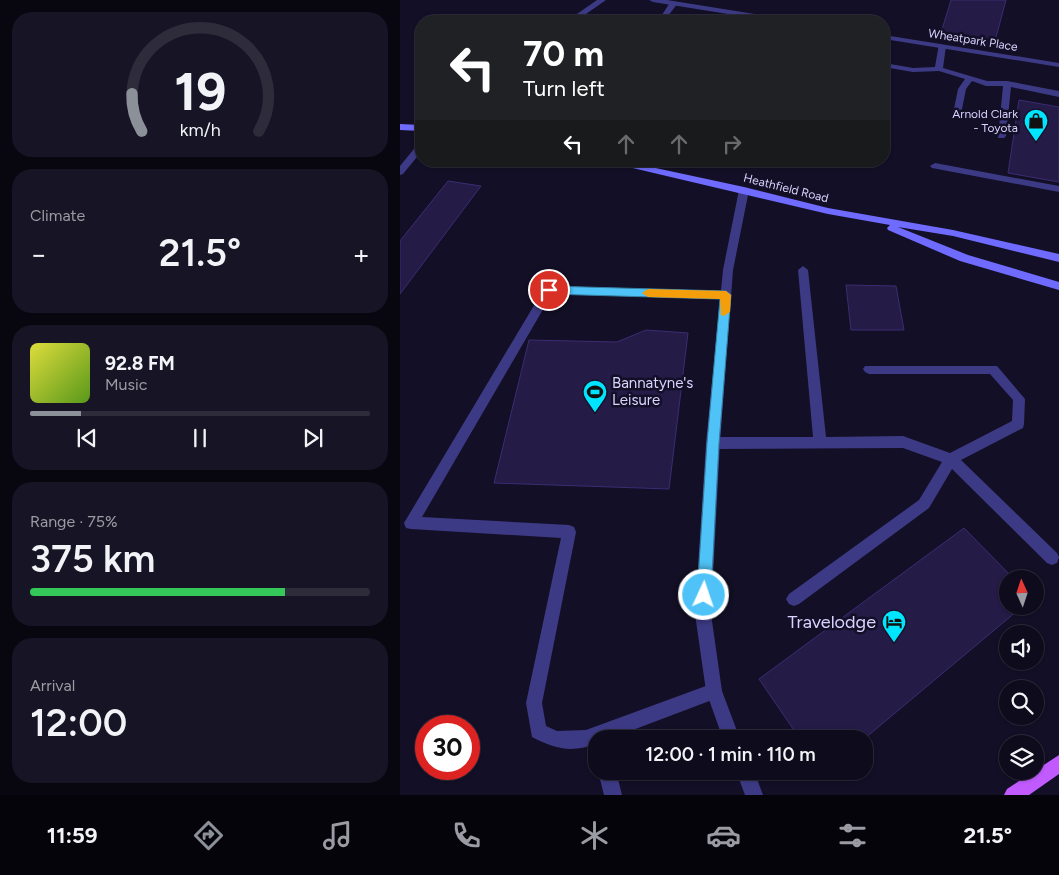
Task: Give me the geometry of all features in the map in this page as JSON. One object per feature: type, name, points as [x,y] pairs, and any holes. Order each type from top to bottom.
[{"type":"main road","points":[[400,127],[415,128]]},
{"type":"main road","name":"Heathfield Road","points":[[636,167],[871,220],[952,233],[1059,258]]},
{"type":"main road","name":"Heathfield Road","points":[[871,220],[964,258],[1059,286]]},
{"type":"main road","points":[[1013,795],[1059,764]]},
{"type":"street","points":[[580,15],[602,0]]},
{"type":"street","points":[[653,0],[748,15]]},
{"type":"street","points":[[666,15],[674,3]]},
{"type":"street","name":"Wheatpark Place","points":[[890,38],[1059,65]]},
{"type":"street","points":[[939,69],[942,46]]},
{"type":"street","points":[[890,66],[913,70],[939,69],[986,83],[1007,84],[1059,94]]},
{"type":"street","points":[[958,114],[962,89],[970,78]]},
{"type":"street","points":[[1001,136],[1007,84]]},
{"type":"street","points":[[400,172],[415,153]]},
{"type":"street","points":[[935,166],[1059,189]]},
{"type":"street","points":[[729,730],[714,691],[703,614],[713,443],[728,270],[744,190]]},
{"type":"street","points":[[803,270],[820,442]]},
{"type":"street","points":[[588,738],[556,740],[538,731],[534,703],[569,532],[412,523],[549,290],[726,295]]},
{"type":"street","points":[[794,599],[924,504],[951,459],[1018,424],[1019,398],[993,369],[869,368]]},
{"type":"street","points":[[713,443],[903,442],[951,459],[1052,558]]},
{"type":"street","points":[[613,730],[714,691]]},
{"type":"street","points":[[609,780],[613,795]]},
{"type":"street","points":[[748,780],[754,795]]},
{"type":"building","points":[[951,0],[1006,0],[994,45],[940,36]]},
{"type":"building","name":"Arnold Clark - Toyota","points":[[1019,100],[1059,107],[1059,182],[1008,173]]},
{"type":"building","points":[[448,181],[481,186],[400,294],[400,241]]},
{"type":"building","points":[[846,285],[896,286],[904,330],[851,330]]},
{"type":"building","name":"Bannatyne's Leisure","points":[[646,330],[688,333],[669,489],[494,483],[529,340],[617,342]]},
{"type":"building","name":"Travelodge","points":[[964,528],[1005,570],[999,570],[999,615],[1012,615],[873,731],[794,730],[759,679]]},
{"type":"slow traffic","points":[[648,293],[726,295],[724,312]]},
{"type":"place","name":"Arnold Clark - Toyota","points":[[1036,142]]},
{"type":"place","name":"Bannatyne's Leisure","points":[[595,413]]},
{"type":"place","name":"Travelodge","points":[[894,643]]},
{"type":"route","points":[[549,290],[726,295],[713,443],[704,595]]}]
